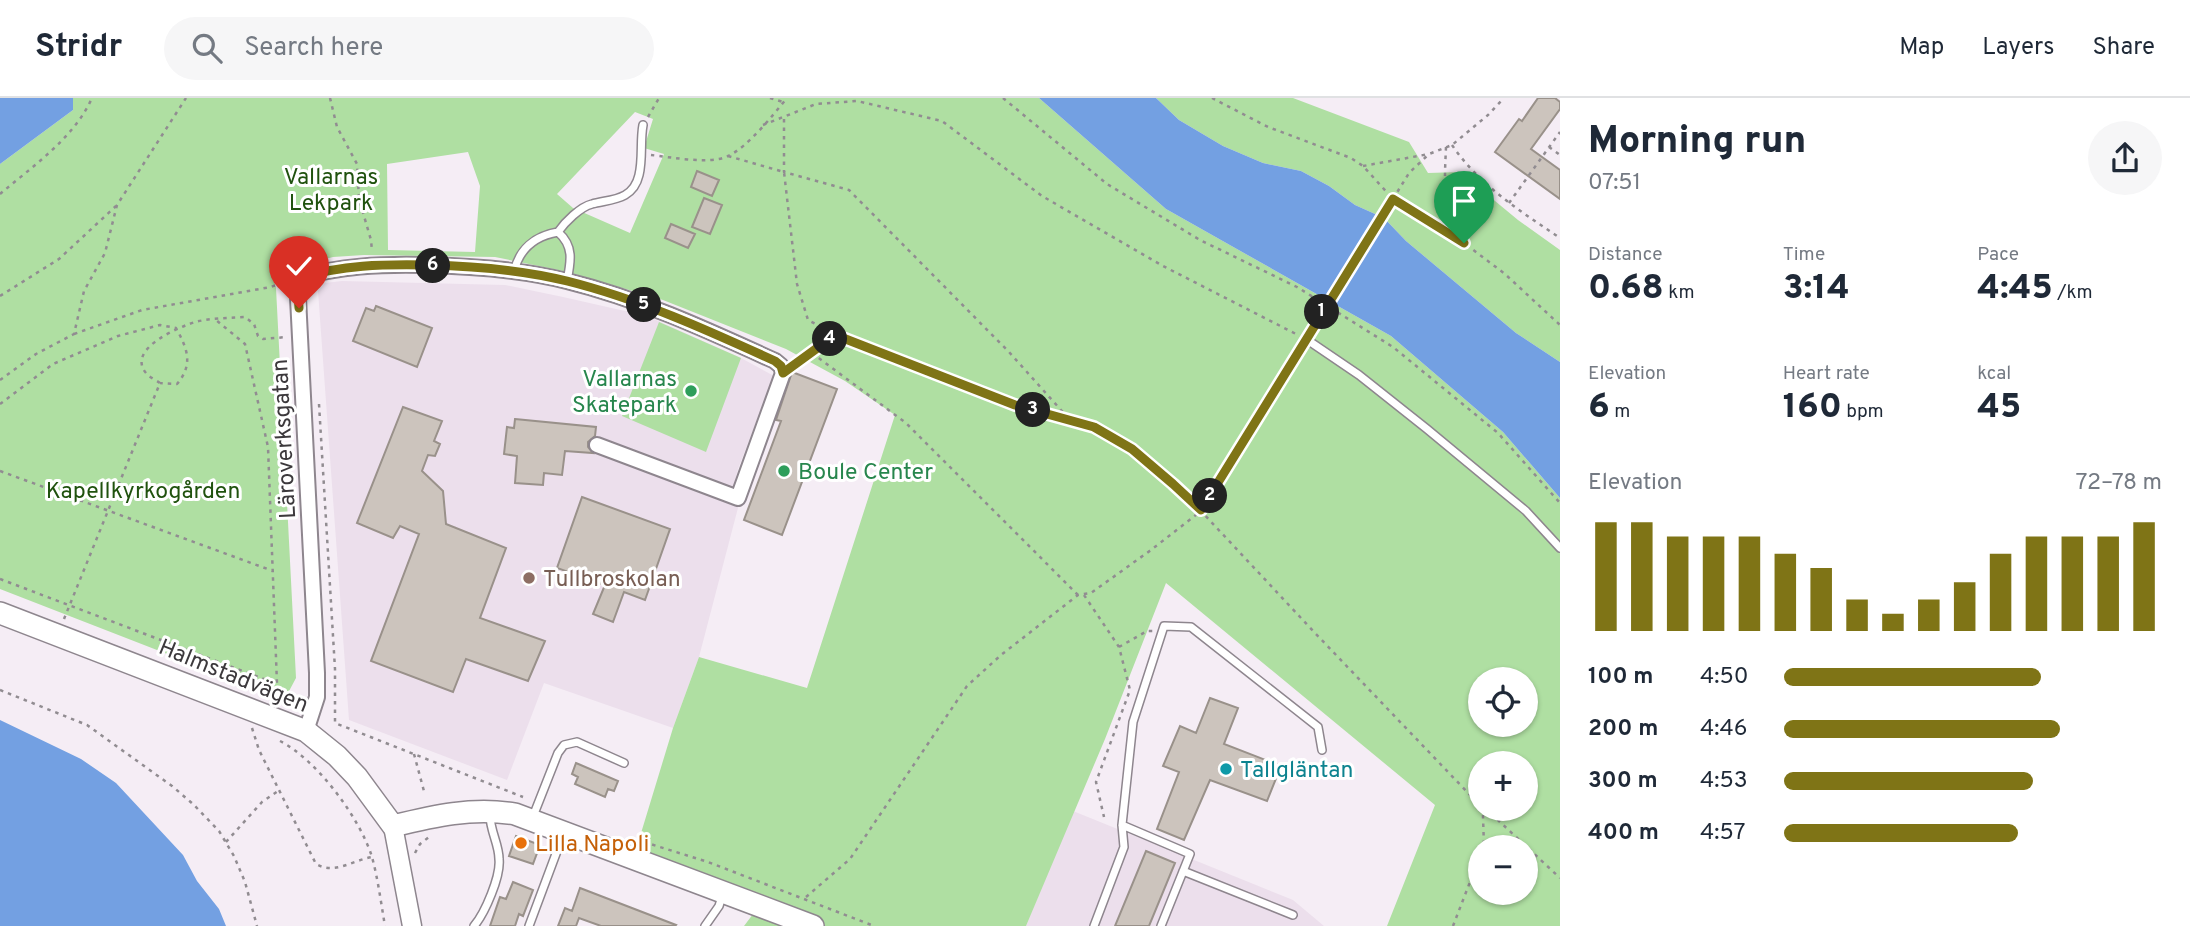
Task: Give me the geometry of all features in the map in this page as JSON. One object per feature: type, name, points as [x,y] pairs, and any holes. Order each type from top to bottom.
[{"type":"main road","name":"Halmstadvägen","points":[[0,613],[257,724],[306,731],[337,756],[357,777],[393,826]]},
{"type":"main road","points":[[393,826],[459,811],[536,811],[564,832],[813,926]]},
{"type":"street","points":[[297,278],[318,271],[372,264],[472,266],[567,281],[629,299],[689,322],[781,366],[783,373],[738,498],[597,445]]},
{"type":"street","name":"Läroverksgatan","points":[[297,278],[317,673],[317,697],[306,731]]},
{"type":"street","points":[[393,826],[412,926]]},
{"type":"lane","points":[[514,272],[517,259],[526,247],[543,234],[558,232],[590,204],[619,200],[630,190],[639,176],[643,125]]},
{"type":"lane","points":[[558,232],[570,248],[567,281]]},
{"type":"lane","points":[[1306,339],[1359,375],[1427,429],[1526,511],[1560,548]]},
{"type":"lane","points":[[1094,926],[1124,848],[1122,825],[1133,722],[1164,626],[1191,627],[1318,727],[1322,750]]},
{"type":"lane","points":[[536,811],[558,753],[564,745],[576,742],[624,763]]},
{"type":"lane","points":[[476,926],[485,909],[500,858],[490,826],[490,810]]},
{"type":"lane","points":[[1122,825],[1190,854],[1160,926]]},
{"type":"lane","points":[[529,926],[564,832]]},
{"type":"lane","points":[[1183,871],[1293,915]]},
{"type":"lane","points":[[705,926],[719,906],[724,892]]},
{"type":"path","points":[[0,194],[51,151],[85,114],[92,98]]},
{"type":"path","points":[[0,296],[59,259],[117,205],[186,98]]},
{"type":"path","points":[[330,98],[337,127],[357,164],[359,199],[372,240],[372,264]]},
{"type":"path","points":[[643,125],[659,98]]},
{"type":"path","points":[[770,98],[784,102]]},
{"type":"path","points":[[640,154],[715,160],[728,156],[763,125],[787,98]]},
{"type":"path","points":[[1003,98],[1107,184],[1200,240],[1297,287],[1393,347],[1498,433],[1560,503]]},
{"type":"path","points":[[1212,98],[1268,127],[1351,158],[1363,166],[1393,199],[1464,243],[1505,274],[1560,325]]},
{"type":"path","points":[[1363,166],[1429,154],[1452,145],[1504,98]]},
{"type":"path","points":[[763,125],[784,119],[816,104],[857,101],[942,121],[1042,196],[1163,266],[1306,339]]},
{"type":"path","points":[[784,119],[784,172],[797,284],[808,320],[843,338],[1015,405],[1094,427],[1132,449],[1201,510],[1468,793]]},
{"type":"path","points":[[1509,203],[1560,132]]},
{"type":"path","points":[[1452,145],[1475,175],[1509,203],[1560,238]]},
{"type":"path","points":[[1446,147],[1444,196],[1449,214],[1464,243]]},
{"type":"path","points":[[1549,147],[1560,155]]},
{"type":"path","points":[[805,898],[850,859],[967,686],[1001,655],[1078,595],[1091,593],[1151,551],[1201,510],[1409,173],[1429,154]]},
{"type":"path","points":[[728,156],[849,190],[1009,352],[1069,419]]},
{"type":"path","points":[[74,334],[84,291],[105,254],[117,205]]},
{"type":"path","points":[[0,380],[36,354],[74,334],[142,310],[271,287],[297,278]]},
{"type":"path","points":[[1318,318],[1329,325],[1339,312]]},
{"type":"path","points":[[0,404],[53,364],[118,336],[160,325],[176,328],[187,347],[189,359],[184,375],[177,384],[160,383],[146,373],[142,362],[146,349],[176,328],[199,321],[244,317],[254,324],[258,336],[263,339],[292,337]]},
{"type":"path","points":[[0,579],[277,684],[268,447],[245,344],[216,320]]},
{"type":"path","points":[[783,373],[831,338],[843,338]]},
{"type":"path","points":[[812,352],[906,423],[1078,595]]},
{"type":"path","points":[[64,619],[160,383]]},
{"type":"path","points":[[318,397],[335,668],[335,723],[414,754],[536,811]]},
{"type":"path","points":[[0,471],[274,571]]},
{"type":"path","points":[[1084,595],[1119,647],[1130,690],[1096,782],[1104,817]]},
{"type":"path","points":[[1119,647],[1147,631],[1161,632]]},
{"type":"path","points":[[0,690],[86,725],[172,786],[219,831],[245,882],[257,926]]},
{"type":"path","points":[[257,724],[258,750],[316,864],[334,868],[372,857]]},
{"type":"path","points":[[276,739],[297,751],[329,784],[355,822],[372,857],[384,926]]},
{"type":"path","points":[[414,754],[425,795]]},
{"type":"path","points":[[225,843],[262,802],[278,791]]},
{"type":"path","points":[[1499,821],[1560,878]]},
{"type":"path","points":[[414,853],[420,844],[436,834]]},
{"type":"path","points":[[640,841],[708,862],[874,926]]},
{"type":"path","points":[[1453,926],[1468,887]]},
{"type":"shaded area","name":"Tullbroskolan","points":[[342,281],[505,285],[563,297],[647,316],[741,358],[774,376],[738,469],[730,500],[739,504],[699,657],[673,728],[544,683],[507,780],[349,720],[318,291],[325,283]]},
{"type":"shaded area","points":[[1073,811],[1293,900],[1324,926],[1026,926]]},
{"type":"green space","points":[[73,98],[1039,98],[1166,209],[1391,336],[1503,432],[1560,498],[1560,926],[1387,926],[1435,805],[1166,583],[1105,739],[1026,926],[744,926],[753,914],[631,866],[673,728],[699,657],[807,688],[895,415],[845,381],[786,349],[663,300],[568,272],[495,257],[364,255],[333,257],[272,276],[276,288],[296,678],[288,693],[273,695],[0,589],[0,164],[73,110]],"holes":[[[635,112],[653,119],[644,148],[664,154],[630,233],[573,208],[557,194]],[[468,152],[480,186],[475,252],[388,250],[387,164]]]},
{"type":"green space","points":[[1156,98],[1293,98],[1409,142],[1428,173],[1460,172],[1518,220],[1560,250],[1560,362],[1516,333],[1406,241],[1384,218],[1355,205],[1329,186],[1301,171],[1263,163],[1223,146],[1179,120]]},
{"type":"green space","name":"Vallarnas Skatepark","points":[[659,322],[741,358],[706,452],[622,416]]},
{"type":"water","points":[[0,98],[73,98],[73,110],[0,164]]},
{"type":"water","points":[[1039,98],[1156,98],[1179,120],[1223,146],[1263,163],[1301,171],[1329,186],[1355,205],[1384,218],[1406,241],[1516,333],[1560,362],[1560,498],[1503,432],[1391,336],[1166,209]]},
{"type":"water","points":[[0,720],[81,759],[116,783],[183,855],[197,881],[219,909],[226,926],[0,926]]},
{"type":"building","points":[[1538,98],[1555,98],[1560,102],[1560,109],[1531,149],[1560,170],[1560,199],[1495,152]]},
{"type":"building","points":[[697,171],[719,180],[712,196],[691,187]]},
{"type":"building","points":[[704,198],[722,205],[710,234],[692,227]]},
{"type":"building","points":[[671,224],[695,234],[688,248],[665,238]]},
{"type":"building","points":[[376,306],[432,328],[417,367],[353,341],[366,308],[374,311]]},
{"type":"building","name":"Boule Center","points":[[792,372],[837,389],[782,535],[744,520],[781,421],[776,420]]},
{"type":"building","points":[[403,407],[442,421],[434,441],[440,444],[435,456],[428,455],[422,471],[443,491],[446,524],[506,548],[480,618],[545,641],[528,681],[466,659],[453,692],[371,661],[419,534],[400,526],[393,538],[357,523]]},
{"type":"building","points":[[515,419],[596,427],[595,436],[588,442],[593,453],[565,451],[562,475],[544,473],[543,485],[515,483],[517,456],[504,454],[507,427],[514,428]]},
{"type":"building","points":[[582,497],[670,529],[645,600],[624,592],[613,622],[593,614],[605,585],[557,568]]},
{"type":"building","name":"Tallgläntan","points":[[1210,698],[1238,708],[1224,744],[1281,766],[1267,801],[1210,780],[1184,840],[1157,829],[1179,772],[1163,766],[1180,726],[1196,733]]},
{"type":"building","points":[[576,763],[618,781],[614,791],[608,789],[605,797],[575,784],[578,777],[572,774]]},
{"type":"building","points":[[516,836],[540,845],[533,864],[509,856]]},
{"type":"building","points":[[1146,851],[1175,863],[1149,926],[1115,926]]},
{"type":"building","points":[[513,882],[533,890],[523,916],[519,914],[515,926],[490,926],[500,897],[506,899]]},
{"type":"building","points":[[580,888],[676,925],[601,926],[579,918],[576,926],[558,926],[565,908],[572,911]]},
{"type":"place","name":"Vallarnas Skatepark","points":[[691,391]]},
{"type":"place","name":"Boule Center","points":[[784,471]]},
{"type":"place","name":"Tullbroskolan","points":[[529,578]]},
{"type":"place","name":"Tallgläntan","points":[[1226,769]]},
{"type":"place","name":"Lilla Napoli","points":[[521,843]]},
{"type":"route","points":[[299,308],[297,278],[318,271],[372,264],[472,266],[567,281],[629,299],[689,322],[775,361],[781,366],[783,373],[831,338],[843,338],[1015,405],[1094,427],[1132,449],[1201,510],[1393,199],[1464,243]]},
{"type":"park label","name":"Vallarnas Lekpark","points":[[331,189]]},
{"type":"park label","name":"Kapellkyrkogården","points":[[143,490]]}]
